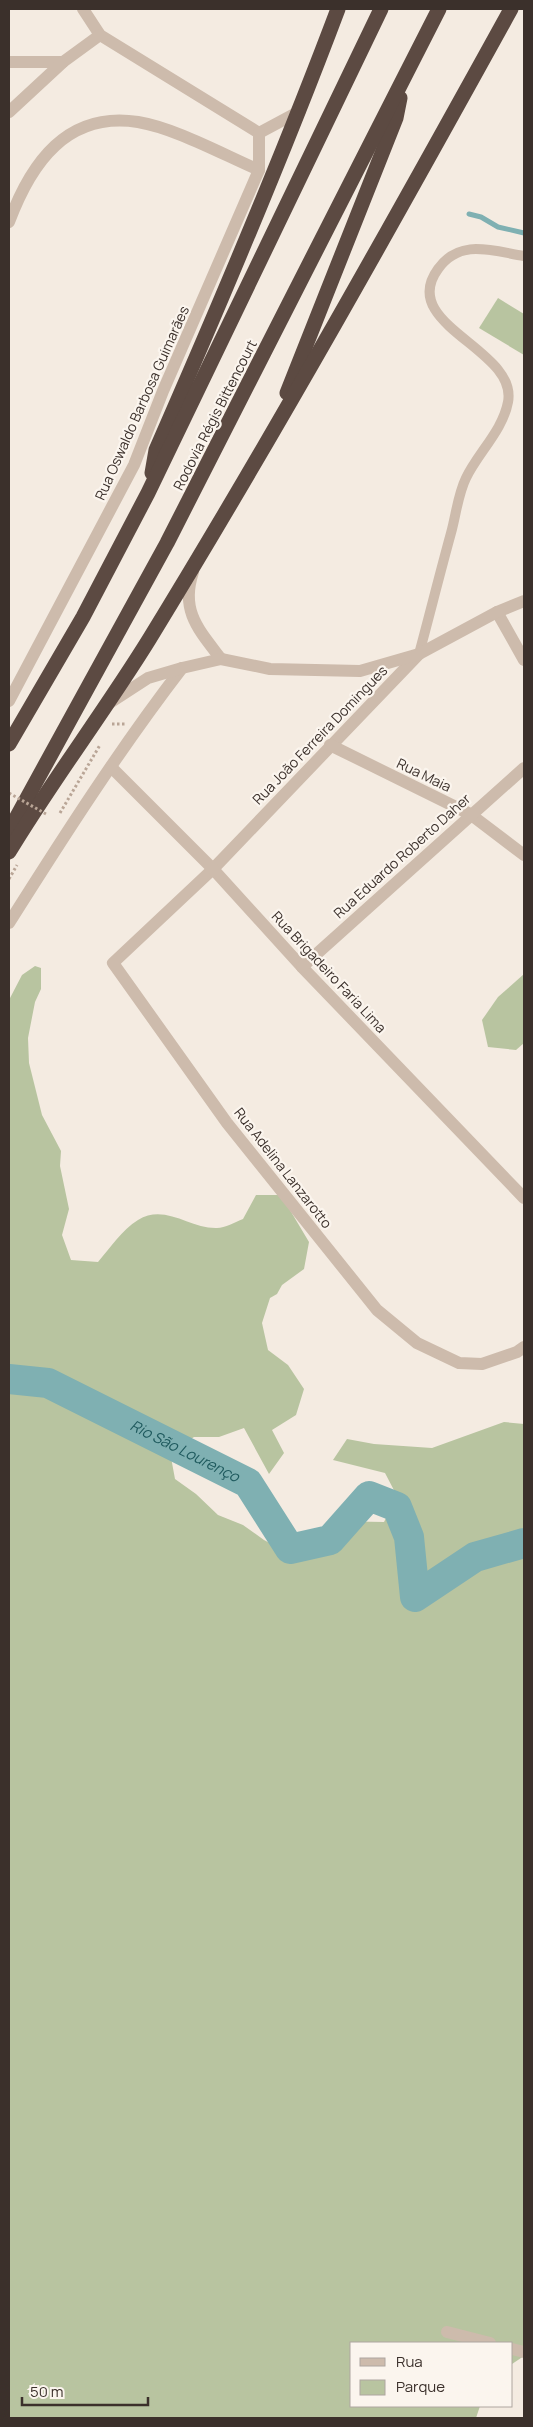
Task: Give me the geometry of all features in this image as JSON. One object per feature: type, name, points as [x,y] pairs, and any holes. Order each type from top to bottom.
[{"type":"highway","points":[[148,493],[156,450],[226,290],[300,111],[338,9]]},
{"type":"highway","name":"Rodovia Régis Bittencourt","points":[[9,744],[83,617],[148,493],[381,9]]},
{"type":"highway","name":"Rodovia Régis Bittencourt","points":[[9,831],[167,543],[439,9]]},
{"type":"highway","points":[[9,852],[42,798],[148,640],[268,442],[365,273],[511,9]]},
{"type":"highway","points":[[268,442],[396,118],[404,79]]},
{"type":"street","points":[[83,9],[100,35],[259,133],[300,111]]},
{"type":"street","points":[[9,112],[63,62],[100,35]]},
{"type":"street","points":[[9,62],[63,62]]},
{"type":"street","points":[[9,222],[18,197],[40,159],[70,133],[103,121],[138,122],[148,125],[175,134],[259,170]]},
{"type":"street","name":"Rua Oswaldo Barbosa Guimarães","points":[[9,702],[134,465],[163,391],[259,170],[259,133]]},
{"type":"street","points":[[204,547],[192,575],[189,590],[190,613],[199,630],[221,659]]},
{"type":"street","points":[[102,709],[148,678],[221,659],[270,669],[360,671],[419,654],[497,612],[524,601]]},
{"type":"street","points":[[497,612],[524,660]]},
{"type":"street","name":"Rua João Ferreira Domingues","points":[[113,962],[213,869],[419,654]]},
{"type":"street","points":[[9,923],[90,794],[111,767],[138,725],[182,668]]},
{"type":"street","name":"Rua Maia","points":[[330,745],[470,814],[524,855]]},
{"type":"street","name":"Rua Brigadeiro Faria Lima","points":[[111,767],[213,869],[302,967],[524,1198]]},
{"type":"street","name":"Rua Eduardo Roberto Daher","points":[[302,967],[470,814],[524,768]]},
{"type":"street","name":"Rua Adelina Lanzarotto","points":[[113,962],[113,965],[227,1123],[377,1310],[417,1343],[460,1363],[482,1364],[517,1352],[524,1347]]},
{"type":"street","points":[[448,2332],[486,2342]]},
{"type":"lane","name":"Rua João Ferreira Domingues","points":[[419,654],[465,479],[499,425],[508,403],[508,387],[499,369],[434,312],[430,290],[434,273],[446,258],[459,250],[475,249],[524,256]]},
{"type":"path","points":[[9,794],[46,814]]},
{"type":"green space","points":[[498,298],[524,314],[524,355],[479,328]]},
{"type":"green space","points":[[35,966],[41,968],[41,989],[35,1002],[28,1038],[29,1063],[42,1115],[61,1151],[60,1166],[69,1209],[62,1235],[71,1260],[98,1262],[127,1229],[138,1220],[148,1216],[168,1215],[207,1227],[220,1228],[227,1226],[243,1219],[256,1195],[281,1195],[309,1242],[304,1269],[282,1285],[277,1294],[270,1298],[262,1323],[268,1350],[288,1365],[304,1389],[296,1415],[272,1430],[284,1453],[269,1474],[244,1428],[219,1437],[194,1437],[170,1452],[175,1479],[196,1494],[218,1515],[243,1525],[264,1540],[288,1553],[311,1540],[331,1521],[384,1522],[397,1496],[385,1473],[333,1460],[347,1439],[374,1444],[432,1448],[504,1422],[524,1424],[524,2356],[513,2363],[513,2342],[350,2342],[350,2407],[480,2407],[476,2418],[9,2418],[9,1000],[22,975]]},
{"type":"green space","points":[[524,974],[524,1043],[516,1050],[488,1047],[482,1020],[498,997]]},
{"type":"waterway","points":[[469,214],[481,217],[498,227],[524,233]]},
{"type":"waterway","name":"Rio São Lourenço","points":[[9,1379],[48,1383],[248,1483],[290,1549],[330,1540],[369,1496],[397,1507],[409,1537],[415,1597],[475,1557],[524,1543]]}]
